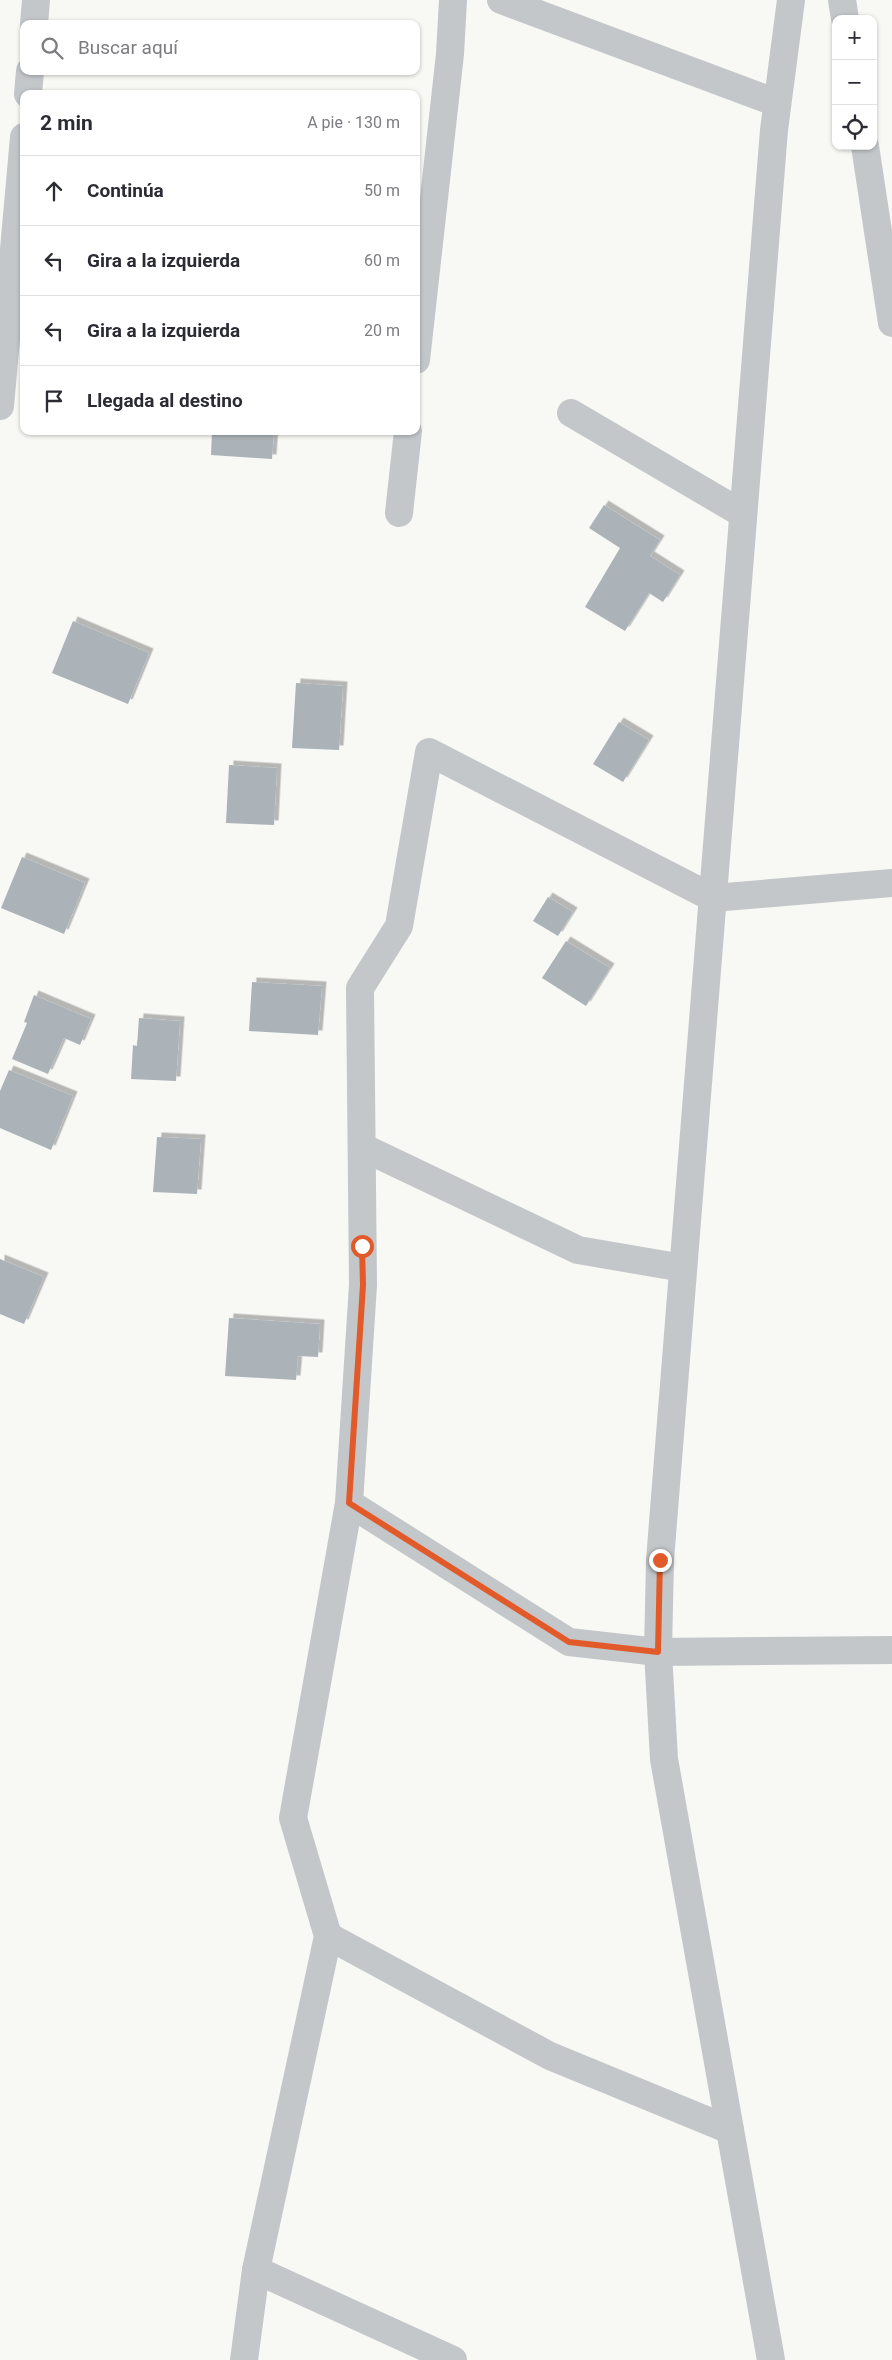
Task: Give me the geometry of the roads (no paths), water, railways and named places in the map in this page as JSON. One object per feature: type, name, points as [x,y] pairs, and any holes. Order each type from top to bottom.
[{"type":"street","points":[[34,20],[36,0]]},
{"type":"street","points":[[420,324],[449,64],[453,0]]},
{"type":"street","points":[[501,0],[777,103]]},
{"type":"street","points":[[771,2360],[664,1759],[658,1652],[660,1560],[743,514],[777,103],[791,0]]},
{"type":"street","points":[[842,0],[844,15]]},
{"type":"street","points":[[28,90],[30,75]]},
{"type":"street","points":[[866,150],[892,321]]},
{"type":"street","points":[[0,406],[11,310],[20,190]]},
{"type":"street","points":[[571,413],[743,514]]},
{"type":"street","points":[[400,513],[408,435]]},
{"type":"street","points":[[244,2360],[256,2270],[328,1936],[294,1818],[349,1503],[363,1285],[360,988],[399,926],[429,752],[713,898],[892,883]]},
{"type":"street","points":[[362,1147],[578,1250],[683,1268]]},
{"type":"street","points":[[349,1503],[569,1642],[658,1652],[892,1650]]},
{"type":"street","points":[[328,1936],[550,2056],[730,2130]]},
{"type":"street","points":[[256,2270],[453,2360]]}]
